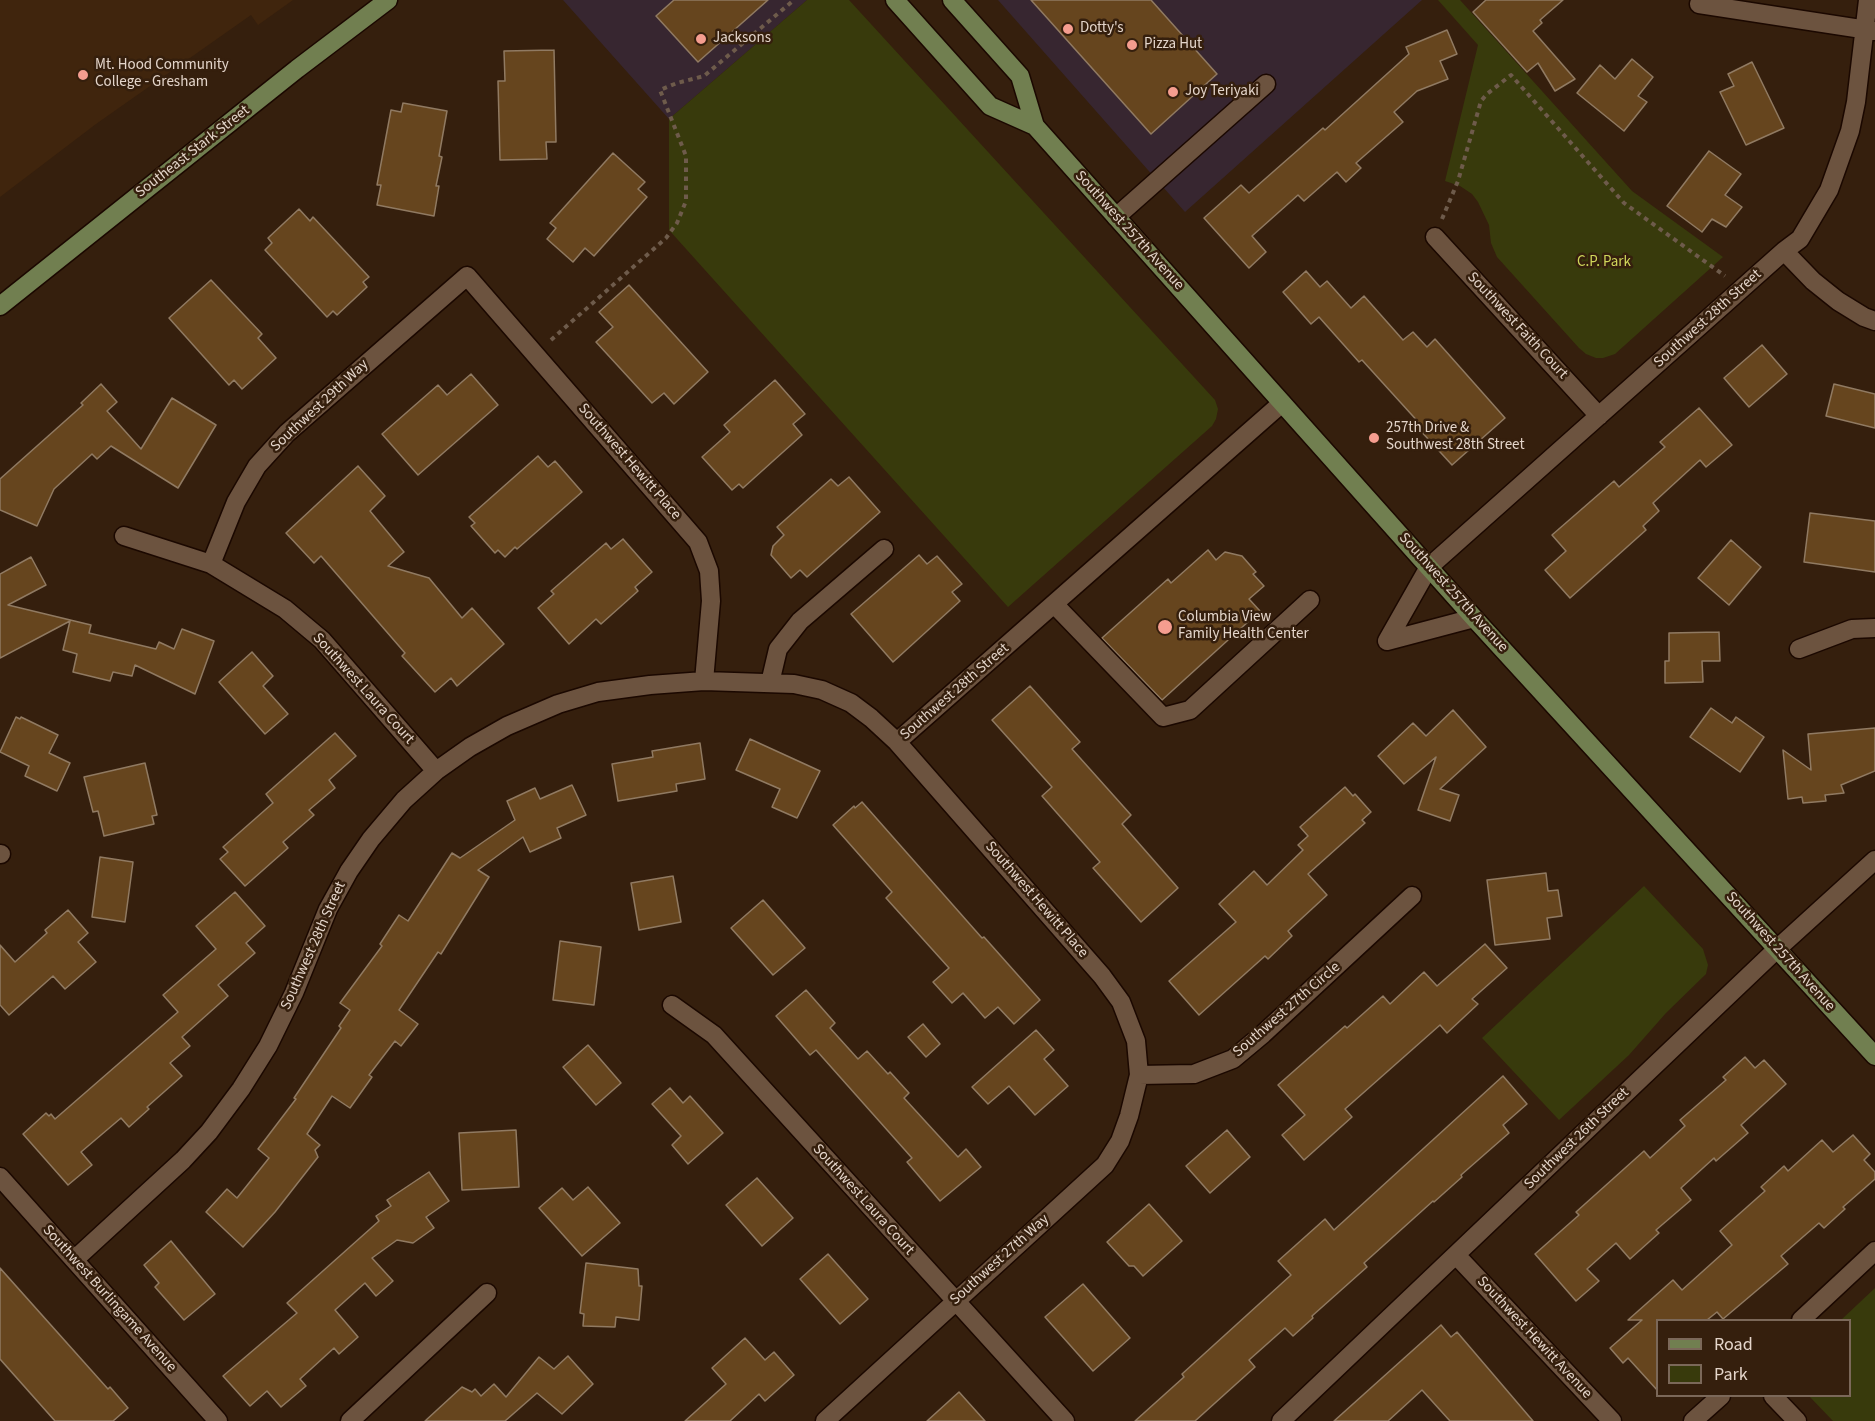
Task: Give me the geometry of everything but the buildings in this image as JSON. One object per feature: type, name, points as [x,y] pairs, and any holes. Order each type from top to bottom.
[{"type":"main road","name":"Southeast Stark Street","points":[[0,306],[388,0]]},
{"type":"main road","name":"Southwest 257th Avenue","points":[[895,0],[990,106],[1035,126],[1474,618],[1875,1056]]},
{"type":"main road","name":"Southwest 257th Avenue","points":[[952,0],[1020,76],[1035,126]]},
{"type":"street","name":"Southwest 28th Street","points":[[1474,618],[1386,641],[1429,567],[1800,239],[1829,190],[1842,158],[1870,30],[1868,0]]},
{"type":"street","points":[[1699,4],[1870,30]]},
{"type":"street","points":[[1116,217],[1266,84]]},
{"type":"street","name":"Southwest Faith Court","points":[[1435,237],[1599,416]]},
{"type":"street","points":[[1784,251],[1813,282],[1838,301],[1875,321]]},
{"type":"street","name":"Southwest Hewitt Place","points":[[467,276],[698,542],[709,571],[711,601],[704,681]]},
{"type":"street","name":"Southwest 29th Way","points":[[211,564],[236,502],[257,466],[287,433],[467,276]]},
{"type":"street","name":"Southwest 28th Street","points":[[74,1260],[183,1160],[241,1089],[268,1046],[294,993],[328,909],[349,871],[371,839],[404,800],[436,771],[470,747],[507,726],[558,704],[598,692],[704,681],[794,684],[822,690],[851,703],[897,742],[1282,403]]},
{"type":"street","name":"Southwest Laura Court","points":[[124,536],[211,564],[285,609],[322,640],[436,771]]},
{"type":"street","points":[[770,683],[778,649],[800,621],[884,549]]},
{"type":"street","points":[[1054,604],[1163,717],[1190,710],[1310,600]]},
{"type":"street","points":[[1799,649],[1852,629],[1875,628]]},
{"type":"street","name":"Southwest Hewitt Place","points":[[897,742],[1102,976],[1121,1002],[1136,1041],[1138,1075]]},
{"type":"street","name":"Southwest 26th Street","points":[[1281,1421],[1777,949],[1875,860]]},
{"type":"street","name":"Southwest 27th Circle","points":[[1138,1075],[1194,1074],[1233,1059],[1412,896]]},
{"type":"street","name":"Southwest Laura Court","points":[[672,1005],[714,1035],[1065,1421]]},
{"type":"street","name":"Southwest 27th Way","points":[[825,1421],[1105,1165],[1120,1141],[1129,1116],[1138,1075]]},
{"type":"street","name":"Southwest Burlingame Avenue","points":[[0,1177],[218,1421]]},
{"type":"street","points":[[1802,1319],[1875,1251]]},
{"type":"street","name":"Southwest Hewitt Avenue","points":[[1456,1255],[1612,1421]]},
{"type":"street","points":[[350,1421],[488,1293]]},
{"type":"street","points":[[1693,1421],[1719,1397]]},
{"type":"street","points":[[1775,1397],[1797,1421]]},
{"type":"path","points":[[535,354],[666,238],[677,223],[686,201],[686,156],[660,90],[705,76],[794,0]]},
{"type":"path","points":[[1435,237],[1458,181],[1480,101],[1511,75],[1624,203],[1743,288]]},
{"type":"shaded area","name":"Mt. Hood Community College - Gresham","points":[[0,0],[293,0],[258,25],[251,15],[96,124],[0,197]]},
{"type":"shaded area","points":[[563,0],[807,0],[669,119]]},
{"type":"shaded area","points":[[998,0],[1422,0],[1185,212]]},
{"type":"green space","points":[[807,0],[849,0],[1215,400],[1218,409],[1212,426],[1008,607],[669,230],[669,119]]},
{"type":"green space","name":"C.P. Park","points":[[1438,0],[1460,0],[1632,191],[1723,257],[1615,354],[1596,358],[1579,348],[1497,257],[1491,243],[1489,225],[1472,194],[1460,186],[1445,181],[1478,45]]},
{"type":"green space","points":[[1644,886],[1703,949],[1708,965],[1706,974],[1666,1013],[1629,1055],[1559,1120],[1482,1038]]},
{"type":"green space","points":[[1875,1288],[1875,1421],[1833,1421],[1810,1397],[1851,1397],[1851,1319],[1842,1319]]},
{"type":"place","name":"Dotty's","points":[[1068,29]]},
{"type":"place","name":"Jacksons","points":[[701,39]]},
{"type":"place","name":"Pizza Hut","points":[[1132,45]]},
{"type":"place","name":"Mt. Hood Community College - Gresham","points":[[83,75]]},
{"type":"place","name":"Joy Teriyaki","points":[[1173,92]]},
{"type":"place","name":"257th Drive & Southwest 28th Street","points":[[1374,438]]},
{"type":"place","name":"Columbia View Family Health Center","points":[[1165,627]]}]
